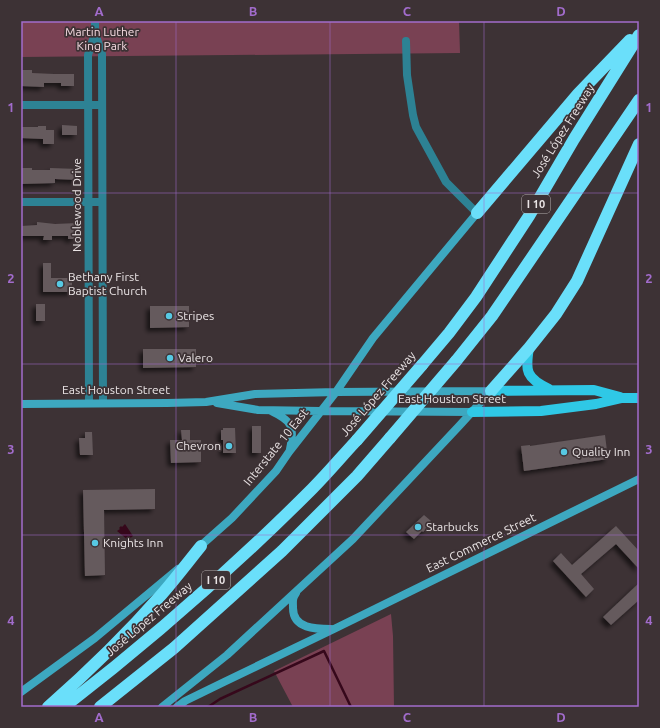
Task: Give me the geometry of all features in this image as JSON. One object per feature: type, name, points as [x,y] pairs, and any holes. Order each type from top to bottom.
[{"type":"highway","points":[[477,213],[578,94],[639,30]]},
{"type":"highway","name":"José López Freeway","points":[[64,707],[104,677],[189,605],[256,544],[313,488],[422,365],[449,333],[476,297],[529,216],[574,139],[639,35]]},
{"type":"highway","name":"I 10","points":[[100,707],[174,648],[282,551],[357,476],[456,361],[492,316],[639,100]]},
{"type":"highway","points":[[491,391],[529,348],[556,314],[577,281],[639,144]]},
{"type":"highway","points":[[48,707],[72,686],[163,593],[200,546]]},
{"type":"main road","name":"Interstate 10 East","points":[[21,692],[95,638],[178,568],[232,518],[276,471],[320,411],[336,392],[373,338],[477,213]]},
{"type":"main road","points":[[529,348],[527,366],[528,373],[539,384],[551,389]]},
{"type":"main road","name":"East Houston Street","points":[[21,404],[210,402],[255,394],[551,389],[594,390],[622,398]]},
{"type":"main road","points":[[162,707],[227,655],[353,539],[491,391]]},
{"type":"main road","name":"East Houston Street","points":[[210,402],[258,410],[472,412],[541,411],[596,404],[622,398],[639,398]]},
{"type":"main road","points":[[269,410],[284,417],[292,428],[292,439],[289,452]]},
{"type":"main road","name":"East Commerce Street","points":[[177,707],[218,685],[334,630],[639,479]]},
{"type":"main road","points":[[299,588],[293,598],[293,613],[296,620],[309,628],[317,630],[334,630]]},
{"type":"street","name":"Noblewood Drive","points":[[88,403],[88,55],[95,33],[95,21]]},
{"type":"street","name":"Noblewood Drive","points":[[95,33],[102,54],[103,403]]},
{"type":"street","points":[[406,40],[407,75],[416,127],[446,182],[477,213]]},
{"type":"street","points":[[21,105],[102,105]]},
{"type":"street","points":[[21,202],[102,202]]},
{"type":"green space","name":"Martin Luther King Park","points":[[21,21],[459,21],[460,53],[21,57]]},
{"type":"green space","points":[[391,614],[393,636],[394,707],[293,707],[274,671]]},
{"type":"shaded area","points":[[125,524],[133,536],[128,540],[117,531]]},
{"type":"building","points":[[21,70],[32,70],[32,73],[74,74],[74,86],[61,86],[61,83],[44,83],[44,87],[21,86]]},
{"type":"building","points":[[62,125],[77,126],[77,135],[62,135]]},
{"type":"building","points":[[46,126],[46,130],[54,130],[54,144],[43,144],[43,139],[21,138],[21,127]]},
{"type":"building","points":[[21,168],[32,168],[32,170],[50,170],[50,168],[78,169],[78,180],[55,179],[55,183],[21,184]]},
{"type":"building","points":[[37,222],[55,224],[78,223],[78,235],[74,236],[74,239],[68,239],[68,236],[52,236],[52,240],[43,240],[44,236],[21,236],[21,226],[37,225]]},
{"type":"building","points":[[43,263],[51,263],[51,278],[72,278],[72,292],[43,292]]},
{"type":"building","points":[[36,304],[45,304],[45,321],[36,321]]},
{"type":"building","name":"Stripes","points":[[150,306],[189,306],[189,327],[150,328]]},
{"type":"building","name":"Valero","points":[[143,349],[196,349],[196,367],[143,368]]},
{"type":"building","name":"Chevron","points":[[252,426],[261,426],[261,453],[252,453]]},
{"type":"building","name":"Chevron","points":[[223,428],[235,428],[236,453],[223,453],[221,430],[223,430]]},
{"type":"building","points":[[181,430],[190,430],[190,440],[201,440],[201,462],[171,463],[170,440],[182,440]]},
{"type":"building","points":[[85,432],[92,432],[93,455],[80,455],[79,438],[85,438]]},
{"type":"building","name":"Quality Inn","points":[[605,435],[608,459],[524,471],[521,446]]},
{"type":"building","name":"Knights Inn","points":[[155,489],[155,509],[104,510],[105,575],[85,576],[83,490]]},
{"type":"building","name":"Starbucks","points":[[424,515],[431,521],[426,526],[428,527],[414,539],[406,532]]},
{"type":"building","points":[[616,526],[639,551],[639,569],[616,544],[581,574],[594,589],[586,597],[553,561],[561,553],[572,565]]},
{"type":"building","points":[[639,583],[639,600],[611,625],[603,617]]},
{"type":"waterway","points":[[208,707],[220,699],[324,651],[351,707]]},
{"type":"place","name":"Bethany First Baptist Church","points":[[60,284]]},
{"type":"place","name":"Stripes","points":[[169,316]]},
{"type":"place","name":"Valero","points":[[170,358]]},
{"type":"place","name":"Chevron","points":[[229,446]]},
{"type":"place","name":"Quality Inn","points":[[564,452]]},
{"type":"place","name":"Starbucks","points":[[418,527]]},
{"type":"place","name":"Knights Inn","points":[[95,543]]}]
